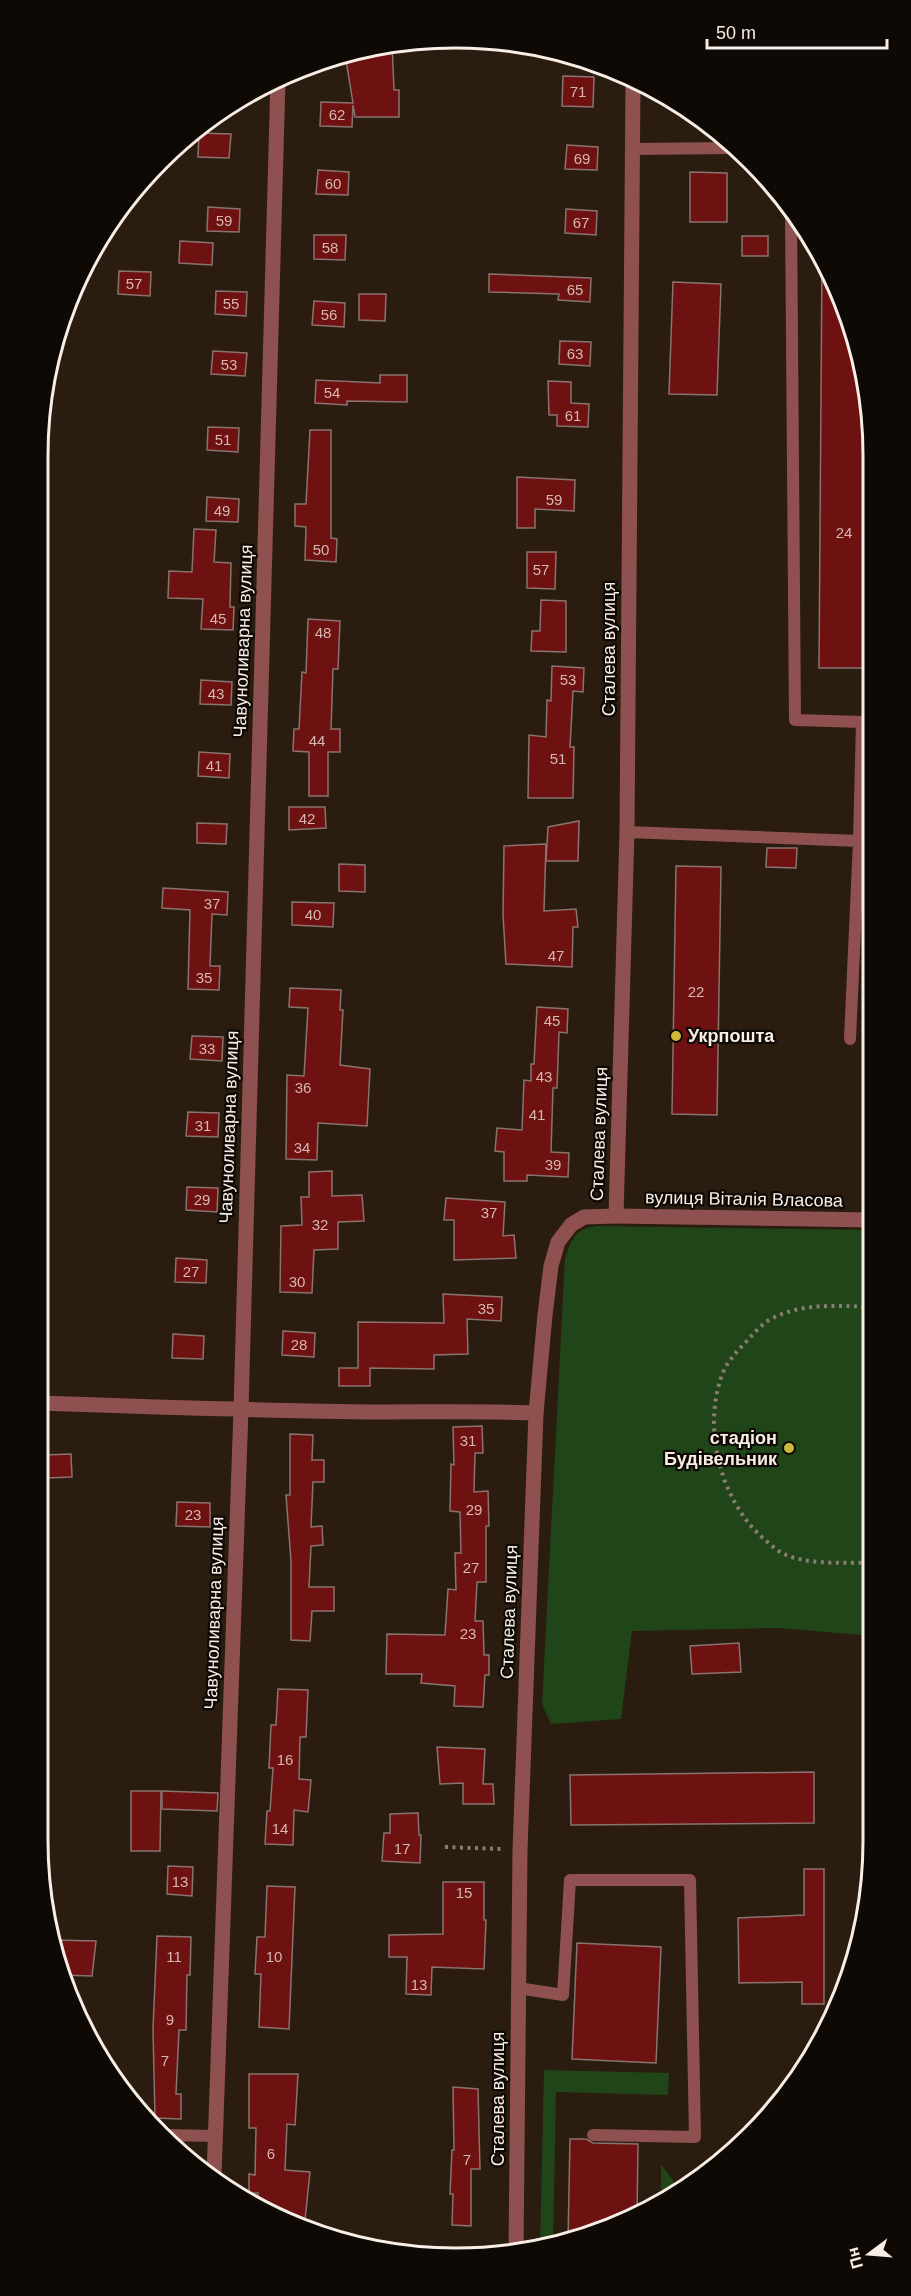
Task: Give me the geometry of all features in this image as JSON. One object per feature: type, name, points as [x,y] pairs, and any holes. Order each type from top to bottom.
[{"type":"street","name":"Чавуноливарна вулиця","points":[[214,2169],[240,1410],[278,89]]},
{"type":"street","name":"Сталева вулиця","points":[[516,2244],[520,1850],[536,1413],[551,1266],[558,1242],[571,1225],[584,1217],[616,1216],[627,832],[633,89]]},
{"type":"street","name":"вулиця Віталія Власова","points":[[616,1216],[863,1220]]},
{"type":"street","points":[[48,1402],[240,1410],[383,1412],[461,1410],[536,1413]]},
{"type":"lane","points":[[632,149],[723,148]]},
{"type":"lane","points":[[790,223],[795,720],[862,722],[850,1039]]},
{"type":"lane","points":[[627,832],[859,841]]},
{"type":"lane","points":[[518,1988],[563,1995],[570,1880],[690,1880],[695,2137],[593,2135]]},
{"type":"lane","points":[[174,2135],[216,2136]]},
{"type":"path","points":[[863,1307],[815,1305],[783,1314],[767,1322],[728,1363],[718,1392],[715,1427],[718,1457],[728,1489],[744,1517],[756,1532],[779,1552],[799,1560],[863,1563]]},
{"type":"path","points":[[445,1847],[520,1850]]},
{"type":"green space","points":[[591,1227],[863,1230],[863,1635],[778,1628],[632,1631],[621,1719],[551,1724],[542,1704],[565,1259],[579,1232]]},
{"type":"green space","points":[[544,2070],[669,2073],[668,2095],[556,2092],[553,2236],[540,2239]]},
{"type":"green space","points":[[661,2164],[675,2183],[661,2192]]},
{"type":"building","points":[[392,53],[394,90],[399,90],[399,117],[355,117],[353,105],[352,127],[320,126],[321,102],[353,103],[346,63]]},
{"type":"building","points":[[563,76],[594,77],[593,107],[562,106]]},
{"type":"building","points":[[206,133],[231,134],[229,158],[198,157],[199,139]]},
{"type":"building","points":[[567,145],[598,147],[597,170],[565,169]]},
{"type":"building","points":[[318,170],[349,172],[348,195],[316,194]]},
{"type":"building","points":[[690,172],[727,173],[727,222],[690,222]]},
{"type":"building","points":[[208,207],[240,209],[239,232],[207,231]]},
{"type":"building","points":[[566,209],[597,211],[596,235],[565,233]]},
{"type":"building","points":[[314,235],[346,235],[345,260],[314,259]]},
{"type":"building","points":[[742,236],[768,236],[768,256],[742,256]]},
{"type":"building","points":[[180,241],[213,243],[212,265],[179,263]]},
{"type":"building","points":[[119,271],[151,272],[150,296],[118,294]]},
{"type":"building","points":[[489,274],[591,278],[590,302],[558,300],[559,294],[489,292]]},
{"type":"building","points":[[822,277],[849,350],[860,402],[863,456],[863,668],[819,668]]},
{"type":"building","points":[[673,282],[721,284],[717,395],[669,394]]},
{"type":"building","points":[[216,291],[247,292],[246,316],[215,314]]},
{"type":"building","points":[[359,294],[386,294],[385,321],[359,320]]},
{"type":"building","points":[[314,301],[345,303],[344,327],[312,325]]},
{"type":"building","points":[[560,341],[591,342],[590,366],[559,364]]},
{"type":"building","points":[[213,351],[247,353],[245,376],[211,374]]},
{"type":"building","points":[[380,375],[407,375],[407,402],[347,401],[347,405],[315,403],[316,380],[380,383]]},
{"type":"building","points":[[548,381],[571,382],[571,403],[589,404],[588,427],[557,426],[557,415],[549,415]]},
{"type":"building","points":[[208,427],[239,428],[238,452],[207,450]]},
{"type":"building","points":[[310,430],[331,430],[331,538],[337,539],[336,562],[305,560],[306,527],[295,526],[295,504],[306,504]]},
{"type":"building","points":[[517,477],[575,480],[574,511],[535,509],[535,528],[517,528]]},
{"type":"building","points":[[207,497],[239,499],[238,522],[206,521]]},
{"type":"building","points":[[194,529],[216,530],[214,562],[231,563],[230,607],[234,607],[233,630],[201,629],[203,599],[168,598],[169,571],[192,572]]},
{"type":"building","points":[[527,552],[556,552],[555,589],[527,588]]},
{"type":"building","points":[[541,600],[566,601],[566,652],[531,651],[532,631],[540,631]]},
{"type":"building","points":[[308,619],[340,621],[338,669],[333,669],[331,729],[340,729],[340,752],[328,752],[328,796],[309,796],[309,752],[293,751],[294,729],[299,729],[302,672],[306,673]]},
{"type":"building","points":[[552,666],[584,668],[583,692],[573,691],[570,747],[574,747],[573,798],[528,798],[529,735],[546,737],[547,700],[551,701]]},
{"type":"building","points":[[201,680],[232,682],[231,705],[200,704]]},
{"type":"building","points":[[199,752],[230,754],[229,778],[198,776]]},
{"type":"building","points":[[289,807],[325,807],[326,828],[289,830]]},
{"type":"building","points":[[579,821],[578,861],[546,861],[548,827]]},
{"type":"building","points":[[197,823],[227,824],[226,844],[197,843]]},
{"type":"building","points":[[546,844],[544,911],[576,909],[578,927],[573,927],[572,967],[506,964],[503,915],[504,846]]},
{"type":"building","points":[[767,848],[797,848],[796,868],[766,867]]},
{"type":"building","points":[[339,864],[365,865],[365,892],[339,891]]},
{"type":"building","points":[[676,866],[721,867],[717,1115],[672,1114]]},
{"type":"building","points":[[163,888],[228,892],[227,915],[212,914],[210,966],[220,966],[219,990],[188,989],[190,910],[162,908]]},
{"type":"building","points":[[292,902],[334,903],[333,927],[292,925]]},
{"type":"building","points":[[290,988],[341,990],[340,1010],[343,1010],[340,1065],[370,1069],[367,1126],[318,1123],[317,1160],[286,1159],[287,1075],[304,1076],[308,1008],[289,1007]]},
{"type":"building","points":[[537,1007],[568,1009],[567,1033],[559,1032],[557,1088],[553,1088],[551,1152],[569,1153],[568,1177],[527,1175],[527,1181],[504,1181],[504,1152],[495,1151],[497,1128],[522,1130],[524,1080],[531,1081]]},
{"type":"building","points":[[192,1036],[223,1037],[222,1061],[190,1059]]},
{"type":"building","points":[[188,1112],[219,1113],[218,1137],[186,1136]]},
{"type":"building","points":[[332,1171],[332,1196],[362,1195],[364,1221],[338,1222],[338,1249],[314,1250],[312,1293],[280,1292],[281,1226],[302,1225],[301,1197],[309,1197],[309,1172]]},
{"type":"building","points":[[187,1187],[218,1188],[217,1212],[186,1210]]},
{"type":"building","points":[[446,1198],[505,1202],[503,1236],[514,1235],[516,1258],[454,1260],[454,1220],[444,1220]]},
{"type":"building","points":[[176,1258],[207,1260],[206,1283],[175,1282]]},
{"type":"building","points":[[443,1294],[502,1297],[501,1321],[467,1319],[468,1354],[434,1355],[434,1369],[370,1368],[370,1386],[339,1386],[339,1368],[358,1368],[358,1322],[444,1323]]},
{"type":"building","points":[[283,1331],[315,1333],[314,1357],[282,1355]]},
{"type":"building","points":[[173,1334],[204,1336],[203,1359],[172,1358]]},
{"type":"building","points":[[482,1426],[483,1453],[475,1453],[474,1492],[488,1491],[489,1526],[486,1526],[486,1582],[477,1582],[475,1621],[483,1621],[484,1655],[489,1655],[489,1675],[485,1675],[483,1707],[454,1706],[455,1686],[421,1683],[422,1674],[386,1674],[387,1634],[445,1635],[448,1589],[456,1590],[455,1553],[461,1553],[460,1512],[450,1511],[451,1464],[454,1465],[453,1427]]},
{"type":"building","points":[[290,1434],[313,1435],[312,1460],[324,1460],[324,1482],[313,1482],[311,1527],[322,1526],[323,1545],[311,1546],[309,1587],[334,1587],[334,1611],[312,1611],[310,1641],[291,1640],[291,1561],[286,1495],[290,1495]]},
{"type":"building","points":[[71,1454],[72,1477],[48,1478],[48,1455]]},
{"type":"building","points":[[177,1502],[210,1503],[210,1527],[176,1526]]},
{"type":"building","points":[[739,1643],[741,1672],[692,1674],[690,1646]]},
{"type":"building","points":[[278,1689],[308,1690],[306,1737],[300,1737],[299,1779],[311,1780],[308,1812],[294,1810],[293,1845],[265,1844],[273,1768],[269,1768],[271,1725],[276,1725]]},
{"type":"building","points":[[437,1747],[485,1749],[483,1784],[493,1784],[494,1804],[463,1804],[463,1783],[440,1784]]},
{"type":"building","points":[[814,1772],[814,1823],[571,1825],[570,1775]]},
{"type":"building","points":[[131,1791],[161,1791],[160,1851],[131,1851]]},
{"type":"building","points":[[162,1791],[218,1793],[217,1811],[162,1809]]},
{"type":"building","points":[[418,1813],[419,1835],[421,1835],[420,1863],[382,1861],[384,1833],[390,1833],[390,1814]]},
{"type":"building","points":[[168,1866],[193,1867],[192,1896],[167,1894]]},
{"type":"building","points":[[804,1869],[824,1869],[824,2004],[802,2004],[802,1982],[739,1983],[738,1918],[804,1915]]},
{"type":"building","points":[[443,1882],[484,1882],[484,1920],[486,1920],[484,1969],[432,1967],[431,1995],[406,1994],[407,1957],[389,1957],[389,1935],[443,1934]]},
{"type":"building","points":[[267,1886],[295,1887],[289,2029],[259,2027],[261,1974],[255,1974],[257,1937],[265,1937]]},
{"type":"building","points":[[157,1936],[191,1937],[190,1975],[187,1975],[186,2030],[179,2030],[176,2094],[181,2094],[181,2119],[157,2118],[155,2116],[153,2029]]},
{"type":"building","points":[[61,1940],[96,1941],[92,1976],[72,1975]]},
{"type":"building","points":[[577,1943],[661,1947],[656,2063],[572,2059]]},
{"type":"building","points":[[249,2074],[298,2074],[295,2125],[287,2124],[285,2170],[310,2172],[305,2219],[275,2206],[258,2196],[258,2193],[249,2191],[249,2174],[255,2175],[256,2128],[249,2128]]},
{"type":"building","points":[[453,2087],[478,2089],[480,2169],[471,2169],[471,2226],[452,2225],[453,2194],[450,2194],[452,2150],[454,2150]]},
{"type":"building","points":[[570,2139],[586,2139],[593,2143],[638,2144],[637,2205],[568,2232]]},
{"type":"place","name":"Укрпошта","points":[[676,1036]]},
{"type":"place","name":"стадіон Будівельник","points":[[789,1448]]}]
